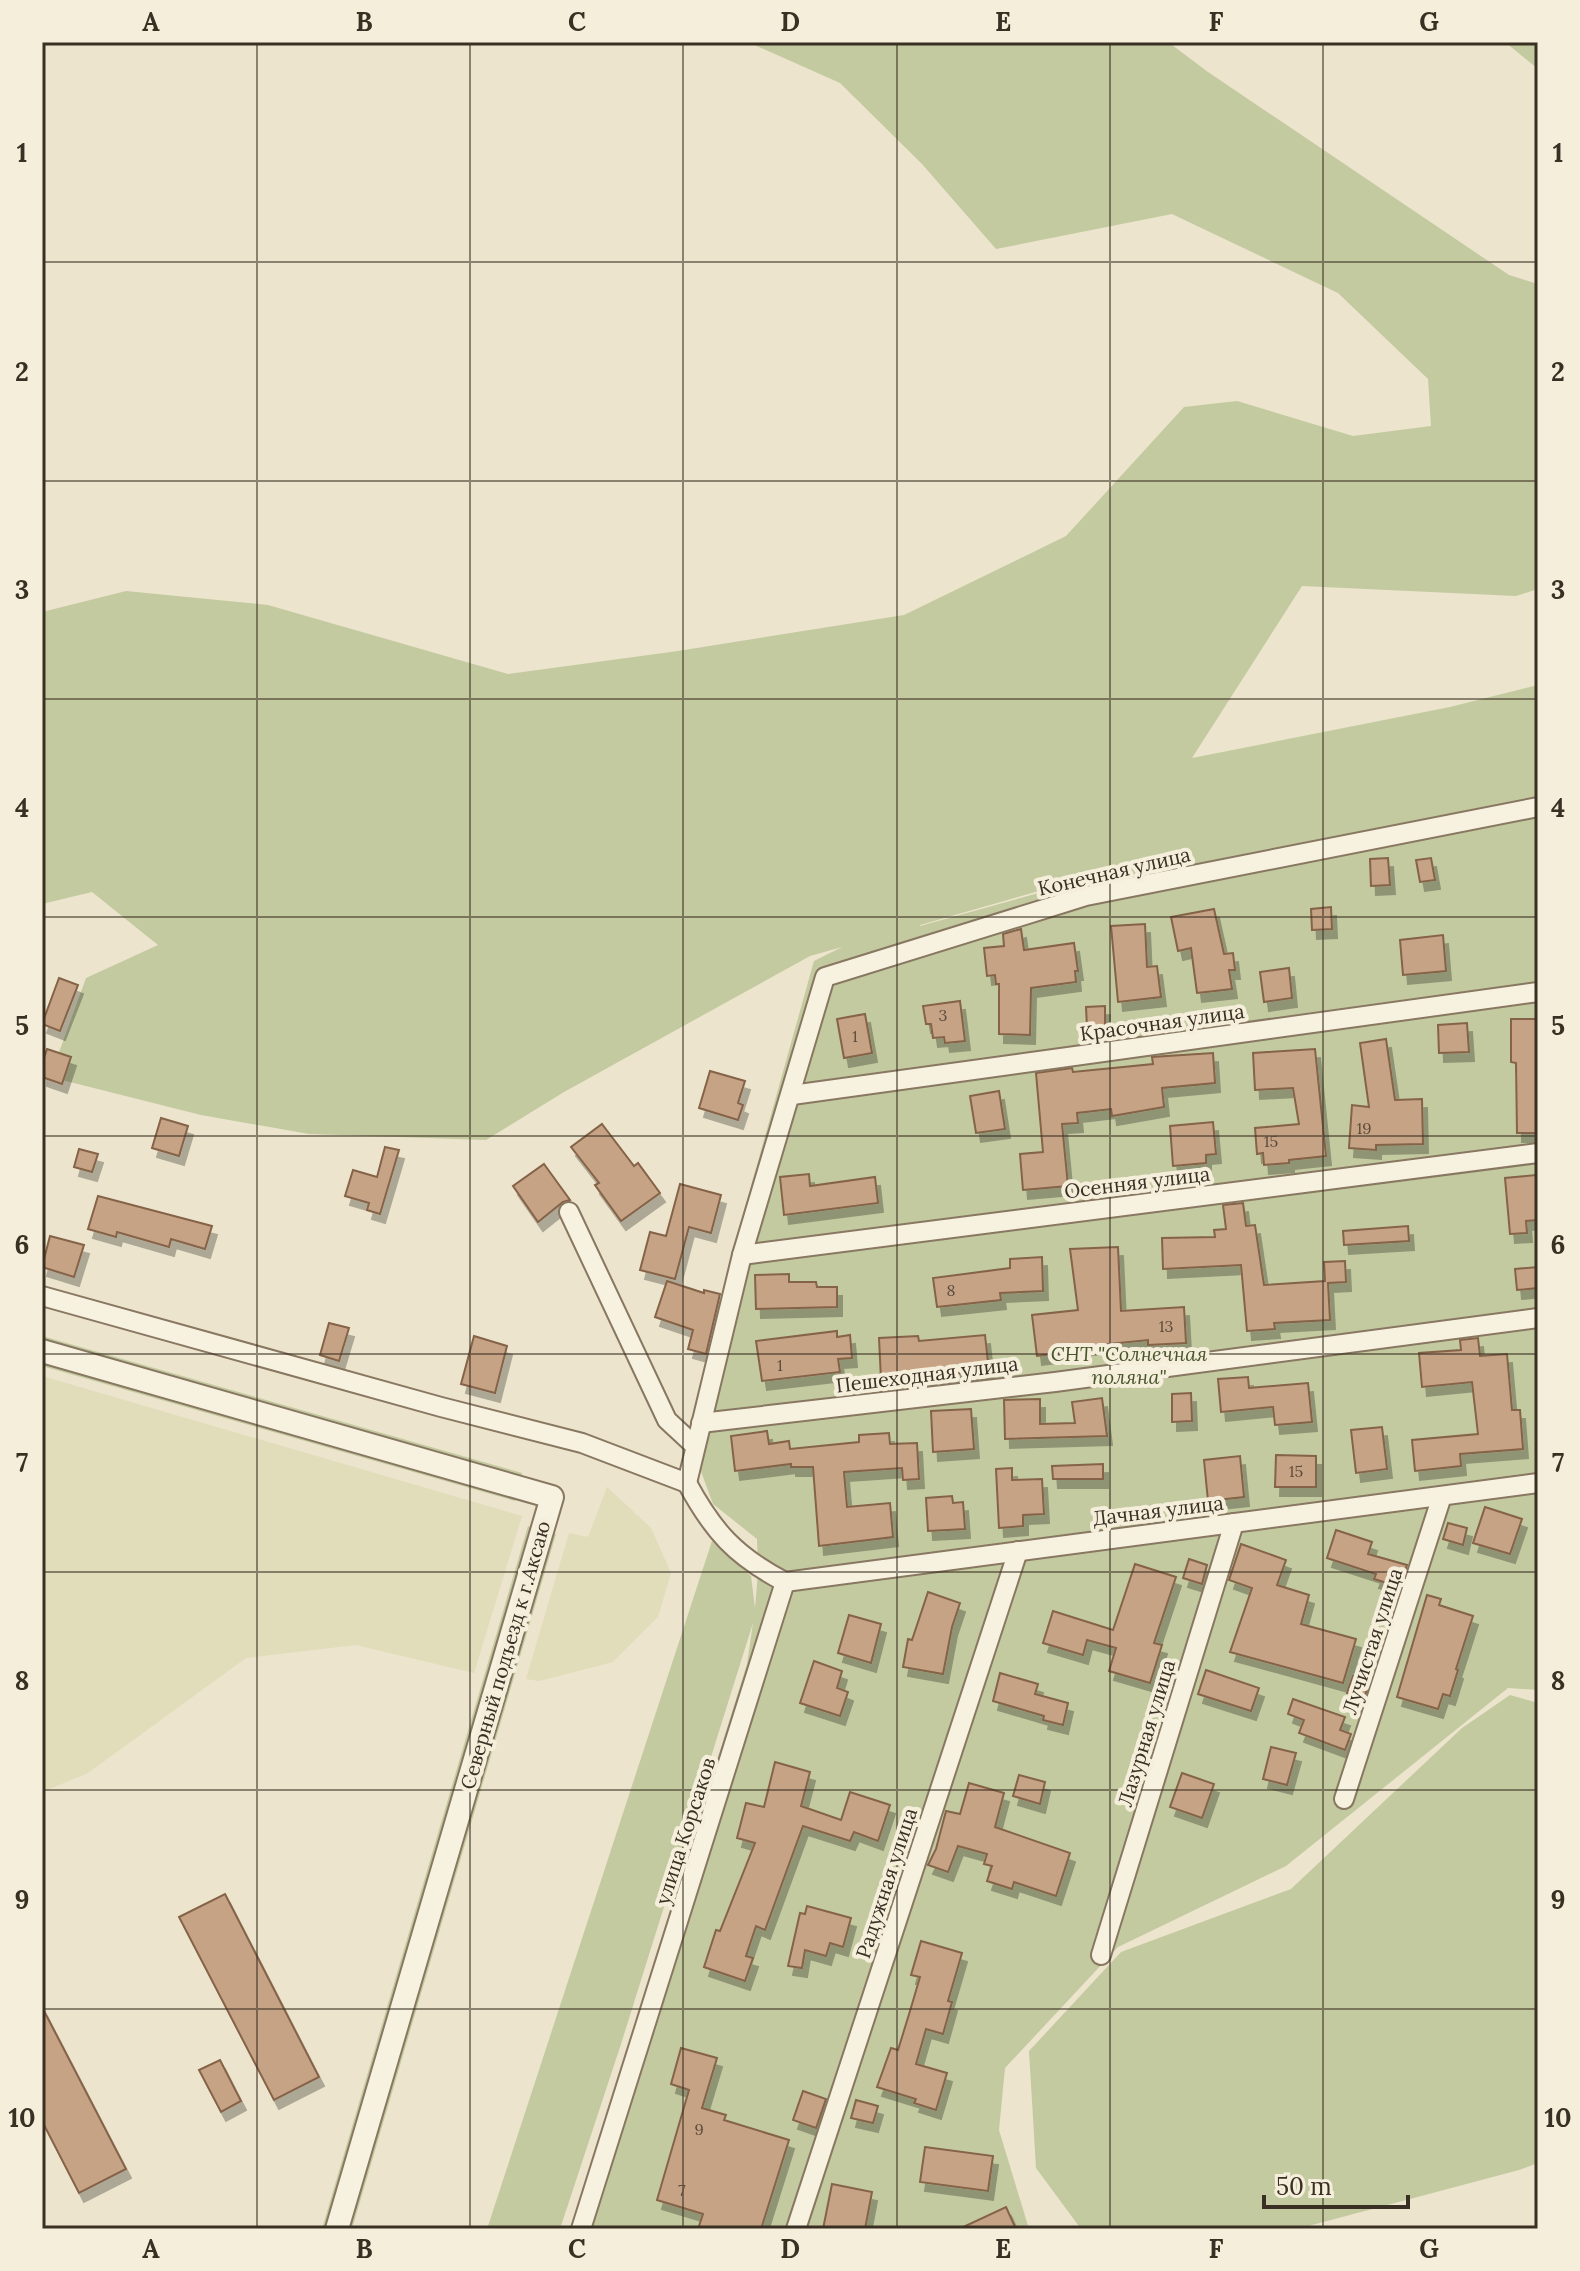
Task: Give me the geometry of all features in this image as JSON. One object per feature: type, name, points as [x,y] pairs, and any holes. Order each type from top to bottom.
[{"type":"street","name":"Конечная улица","points":[[792,1095],[825,977],[1086,896],[1538,807]]},
{"type":"street","name":"Красочная улица","points":[[792,1095],[1538,992]]},
{"type":"street","points":[[687,1483],[742,1255],[792,1095]]},
{"type":"street","name":"Осенняя улица","points":[[742,1255],[1538,1153]]},
{"type":"street","points":[[569,1212],[667,1420],[695,1446]]},
{"type":"street","points":[[42,1296],[582,1443],[687,1483],[706,1517],[739,1555],[785,1582]]},
{"type":"street","name":"Пешеходная улица","points":[[701,1423],[1055,1382],[1538,1318]]},
{"type":"street","name":"Северный подъезд к г.Аксаю","points":[[42,1351],[552,1497],[337,2229]]},
{"type":"street","name":"Дачная улица","points":[[785,1582],[1538,1483]]},
{"type":"street","name":"Лучистая улица","points":[[1344,1799],[1442,1496]]},
{"type":"street","name":"Лазурная улица","points":[[1101,1955],[1234,1523]]},
{"type":"street","name":"Радужная улица","points":[[796,2229],[1018,1551]]},
{"type":"street","name":"улица Корсаков","points":[[581,2229],[785,1582]]},
{"type":"shaded area","points":[[42,1376],[522,1516],[474,1673],[356,1645],[246,1658],[88,1773],[42,1792]]},
{"type":"shaded area","points":[[607,1487],[651,1528],[671,1573],[658,1617],[613,1662],[539,1681],[526,1679],[569,1533],[588,1537]]},
{"type":"green space","name":"СНТ \"Солнечная поляна\"","points":[[748,42],[1168,42],[1509,275],[1538,284],[1538,589],[1516,596],[1302,586],[1192,758],[1450,707],[1538,685],[1538,1690],[1508,1688],[1286,1866],[1118,1947],[1005,2068],[999,2130],[1029,2229],[571,2229],[747,1664],[753,1623],[560,2229],[487,2229],[712,1541],[751,1576],[755,1608],[757,1539],[713,1504],[689,1439],[739,1229],[814,961],[842,947],[810,956],[564,1092],[486,1140],[309,1134],[201,1115],[50,1077],[86,978],[158,945],[92,892],[42,904],[42,612],[126,591],[268,605],[508,674],[904,615],[1066,536],[1184,407],[1237,401],[1353,436],[1431,426],[1428,379],[1338,293],[1172,214],[996,249],[922,164],[840,83]],"holes":[[[1114,872],[920,926],[1095,875]]]},
{"type":"green space","points":[[1505,42],[1538,42],[1538,69]]},
{"type":"green space","points":[[42,1336],[522,1473],[521,1479],[42,1342]]},
{"type":"green space","points":[[42,1360],[516,1496],[515,1501],[42,1366]]},
{"type":"green space","points":[[528,1526],[534,1528],[328,2229],[322,2229]]},
{"type":"green space","points":[[550,1533],[556,1534],[352,2229],[346,2229]]},
{"type":"green space","points":[[1510,1695],[1538,1703],[1538,2163],[1297,2229],[1081,2229],[1036,2168],[1029,2051],[1121,1952],[1291,1889],[1462,1728]]},
{"type":"building","points":[[1388,858],[1390,885],[1371,886],[1370,859]]},
{"type":"building","points":[[1431,858],[1435,880],[1420,882],[1416,860]]},
{"type":"building","points":[[1331,907],[1332,929],[1312,930],[1311,909]]},
{"type":"building","points":[[1214,909],[1224,954],[1233,953],[1235,970],[1229,970],[1232,989],[1197,993],[1191,948],[1178,951],[1171,917]]},
{"type":"building","points":[[1145,924],[1147,967],[1157,966],[1161,997],[1118,1002],[1111,926]]},
{"type":"building","points":[[1021,929],[1024,950],[1074,943],[1078,971],[1075,971],[1076,982],[1031,988],[1030,1035],[999,1034],[999,984],[996,984],[995,975],[987,976],[984,948],[1004,946],[1003,934]]},
{"type":"building","points":[[1443,935],[1446,971],[1403,975],[1400,940]]},
{"type":"building","points":[[1289,968],[1292,998],[1264,1002],[1260,972]]},
{"type":"building","points":[[59,978],[78,985],[60,1031],[42,1024]]},
{"type":"building","points":[[960,1001],[965,1041],[945,1043],[944,1037],[933,1038],[931,1024],[926,1024],[923,1006]]},
{"type":"building","points":[[1105,1006],[1105,1027],[1087,1028],[1086,1007]]},
{"type":"building","points":[[865,1014],[872,1053],[844,1058],[837,1019]]},
{"type":"building","points":[[1511,1019],[1538,1019],[1538,1133],[1517,1133],[1516,1063],[1511,1062]]},
{"type":"building","points":[[1467,1023],[1469,1052],[1439,1053],[1438,1025]]},
{"type":"building","points":[[1386,1039],[1395,1100],[1422,1099],[1423,1144],[1376,1145],[1376,1150],[1349,1148],[1352,1105],[1369,1107],[1360,1043]]},
{"type":"building","points":[[47,1049],[71,1057],[62,1084],[42,1077]]},
{"type":"building","points":[[1315,1049],[1326,1156],[1264,1165],[1263,1153],[1257,1154],[1255,1128],[1299,1124],[1293,1088],[1255,1090],[1253,1053]]},
{"type":"building","points":[[1213,1053],[1215,1083],[1162,1088],[1164,1107],[1112,1116],[1111,1109],[1077,1113],[1078,1123],[1062,1124],[1068,1186],[1023,1190],[1020,1154],[1043,1152],[1036,1073],[1153,1064],[1152,1057]]},
{"type":"building","points":[[710,1071],[745,1081],[738,1103],[743,1105],[738,1120],[699,1108]]},
{"type":"building","points":[[999,1091],[1005,1129],[976,1133],[970,1096]]},
{"type":"building","points":[[161,1118],[188,1126],[179,1156],[152,1148]]},
{"type":"building","points":[[1213,1122],[1216,1154],[1206,1155],[1206,1163],[1173,1166],[1170,1126]]},
{"type":"building","points":[[602,1124],[634,1166],[638,1163],[660,1193],[621,1221],[595,1185],[599,1183],[571,1147]]},
{"type":"building","points":[[385,1147],[399,1150],[380,1214],[367,1210],[369,1203],[345,1196],[353,1170],[377,1177]]},
{"type":"building","points":[[79,1149],[98,1154],[92,1172],[74,1167]]},
{"type":"building","points":[[544,1164],[570,1200],[538,1222],[513,1186]]},
{"type":"building","points":[[809,1174],[810,1186],[875,1177],[878,1203],[784,1215],[780,1177]]},
{"type":"building","points":[[1536,1175],[1538,1220],[1526,1221],[1527,1233],[1510,1234],[1505,1178]]},
{"type":"building","points":[[680,1184],[721,1195],[711,1233],[689,1227],[675,1279],[640,1270],[650,1232],[666,1236]]},
{"type":"building","points":[[98,1196],[212,1226],[205,1249],[171,1239],[169,1247],[117,1232],[116,1237],[88,1229]]},
{"type":"building","points":[[1243,1203],[1246,1226],[1255,1225],[1264,1285],[1325,1281],[1324,1262],[1345,1261],[1346,1282],[1328,1283],[1330,1320],[1274,1323],[1275,1329],[1247,1331],[1241,1265],[1163,1269],[1162,1238],[1215,1237],[1214,1230],[1226,1229],[1223,1205]]},
{"type":"building","points":[[1408,1226],[1409,1241],[1344,1245],[1343,1231]]},
{"type":"building","points":[[50,1236],[84,1245],[74,1277],[42,1267]]},
{"type":"building","points":[[1118,1247],[1121,1311],[1184,1307],[1186,1343],[1148,1345],[1148,1340],[1069,1348],[1060,1350],[1061,1353],[1037,1356],[1032,1315],[1078,1310],[1070,1249]]},
{"type":"building","points":[[1042,1257],[1043,1291],[1000,1293],[1001,1300],[937,1307],[933,1278],[1010,1268],[1010,1259]]},
{"type":"building","points":[[1538,1267],[1538,1288],[1517,1290],[1515,1269]]},
{"type":"building","points":[[789,1274],[789,1282],[816,1282],[817,1287],[837,1287],[837,1307],[756,1309],[755,1275]]},
{"type":"building","points":[[667,1281],[704,1293],[704,1290],[720,1294],[706,1354],[688,1349],[693,1330],[655,1317]]},
{"type":"building","points":[[329,1323],[349,1328],[339,1361],[320,1355]]},
{"type":"building","points":[[837,1331],[837,1337],[850,1335],[852,1358],[838,1359],[840,1372],[762,1381],[756,1341]]},
{"type":"building","points":[[985,1335],[989,1371],[881,1380],[879,1338],[918,1336],[919,1341]]},
{"type":"building","points":[[474,1336],[507,1346],[495,1393],[461,1384]]},
{"type":"building","points":[[1478,1338],[1480,1356],[1507,1354],[1512,1410],[1520,1410],[1523,1449],[1460,1454],[1461,1466],[1415,1471],[1412,1440],[1478,1434],[1472,1382],[1422,1387],[1419,1353],[1461,1350],[1460,1340]]},
{"type":"building","points":[[1248,1377],[1249,1388],[1308,1383],[1312,1422],[1275,1425],[1273,1407],[1221,1412],[1218,1379]]},
{"type":"building","points":[[1191,1393],[1192,1421],[1172,1422],[1172,1394]]},
{"type":"building","points":[[1102,1398],[1107,1436],[1005,1439],[1004,1400],[1040,1399],[1040,1424],[1075,1423],[1072,1402]]},
{"type":"building","points":[[971,1409],[974,1449],[933,1452],[931,1411]]},
{"type":"building","points":[[1382,1427],[1387,1469],[1356,1473],[1351,1430]]},
{"type":"building","points":[[767,1431],[769,1444],[789,1441],[790,1449],[859,1442],[859,1435],[889,1433],[890,1444],[917,1443],[919,1479],[903,1480],[902,1468],[844,1472],[847,1507],[890,1503],[893,1537],[819,1546],[813,1467],[791,1467],[791,1464],[735,1471],[731,1436]]},
{"type":"building","points":[[1276,1455],[1316,1456],[1316,1487],[1275,1487]]},
{"type":"building","points":[[1240,1456],[1244,1497],[1208,1501],[1204,1460]]},
{"type":"building","points":[[1103,1464],[1103,1479],[1053,1479],[1052,1466]]},
{"type":"building","points":[[1012,1468],[1012,1480],[1042,1479],[1044,1514],[1023,1515],[1023,1526],[999,1528],[996,1469]]},
{"type":"building","points":[[952,1496],[953,1503],[963,1502],[965,1529],[928,1531],[926,1498]]},
{"type":"building","points":[[1485,1507],[1522,1519],[1510,1554],[1473,1543]]},
{"type":"building","points":[[1448,1523],[1467,1528],[1463,1545],[1443,1539]]},
{"type":"building","points":[[1336,1530],[1372,1542],[1368,1554],[1407,1565],[1400,1587],[1374,1579],[1376,1574],[1327,1558]]},
{"type":"building","points":[[1241,1544],[1286,1560],[1277,1585],[1309,1595],[1301,1624],[1356,1639],[1343,1683],[1230,1652],[1252,1588],[1229,1580]]},
{"type":"building","points":[[1189,1559],[1207,1565],[1202,1584],[1183,1578]]},
{"type":"building","points":[[1135,1564],[1176,1577],[1154,1643],[1162,1645],[1150,1683],[1109,1671],[1116,1648],[1087,1640],[1083,1655],[1043,1643],[1053,1611],[1113,1630]]},
{"type":"building","points":[[928,1592],[960,1603],[943,1674],[903,1667],[908,1639],[912,1640]]},
{"type":"building","points":[[1427,1595],[1441,1599],[1439,1605],[1473,1616],[1450,1696],[1443,1694],[1438,1709],[1397,1697]]},
{"type":"building","points":[[849,1615],[881,1624],[871,1663],[838,1653]]},
{"type":"building","points":[[814,1661],[842,1671],[837,1688],[848,1692],[840,1716],[800,1703]]},
{"type":"building","points":[[1206,1670],[1259,1688],[1251,1711],[1198,1694]]},
{"type":"building","points":[[1000,1673],[1038,1684],[1035,1694],[1068,1703],[1063,1725],[993,1701]]},
{"type":"building","points":[[1353,1676],[1369,1682],[1364,1699],[1347,1693]]},
{"type":"building","points":[[1293,1699],[1345,1717],[1340,1730],[1351,1734],[1345,1750],[1299,1733],[1304,1720],[1288,1714]]},
{"type":"building","points":[[1271,1747],[1296,1753],[1287,1785],[1263,1779]]},
{"type":"building","points":[[775,1762],[810,1772],[801,1806],[841,1820],[850,1792],[890,1805],[878,1841],[854,1832],[850,1841],[803,1826],[765,1930],[756,1926],[746,1956],[753,1958],[745,1981],[704,1967],[716,1930],[720,1931],[755,1843],[737,1838],[746,1803],[764,1807]]},
{"type":"building","points":[[1182,1773],[1214,1784],[1202,1818],[1170,1807]]},
{"type":"building","points":[[1019,1775],[1045,1782],[1040,1804],[1013,1796]]},
{"type":"building","points":[[969,1783],[1004,1793],[995,1827],[1070,1853],[1056,1896],[1014,1882],[1012,1889],[987,1881],[992,1866],[984,1864],[987,1854],[958,1846],[948,1872],[928,1865],[936,1849],[946,1811],[960,1814]]},
{"type":"building","points":[[225,1894],[319,2077],[274,2100],[179,1917]]},
{"type":"building","points":[[807,1906],[851,1918],[843,1947],[830,1943],[826,1956],[805,1950],[802,1968],[788,1966],[800,1913],[805,1914]]},
{"type":"building","points":[[921,1941],[962,1953],[948,2001],[952,2002],[943,2034],[926,2029],[916,2064],[947,2073],[936,2110],[914,2103],[916,2099],[877,2087],[891,2048],[898,2050],[910,2011],[920,1977],[911,1975]]},
{"type":"building","points":[[42,2007],[126,2169],[79,2193],[42,2121]]},
{"type":"building","points":[[681,2048],[717,2058],[702,2108],[726,2115],[724,2120],[789,2140],[761,2229],[698,2229],[703,2214],[657,2200],[689,2090],[671,2084]]},
{"type":"building","points":[[220,2060],[241,2101],[221,2112],[199,2070]]},
{"type":"building","points":[[803,2091],[826,2099],[816,2128],[793,2120]]},
{"type":"building","points":[[856,2100],[878,2106],[873,2123],[851,2118]]},
{"type":"building","points":[[925,2147],[993,2156],[988,2191],[920,2182]]},
{"type":"building","points":[[832,2184],[872,2192],[865,2229],[823,2229]]},
{"type":"building","points":[[1006,2207],[1016,2229],[959,2229]]}]
